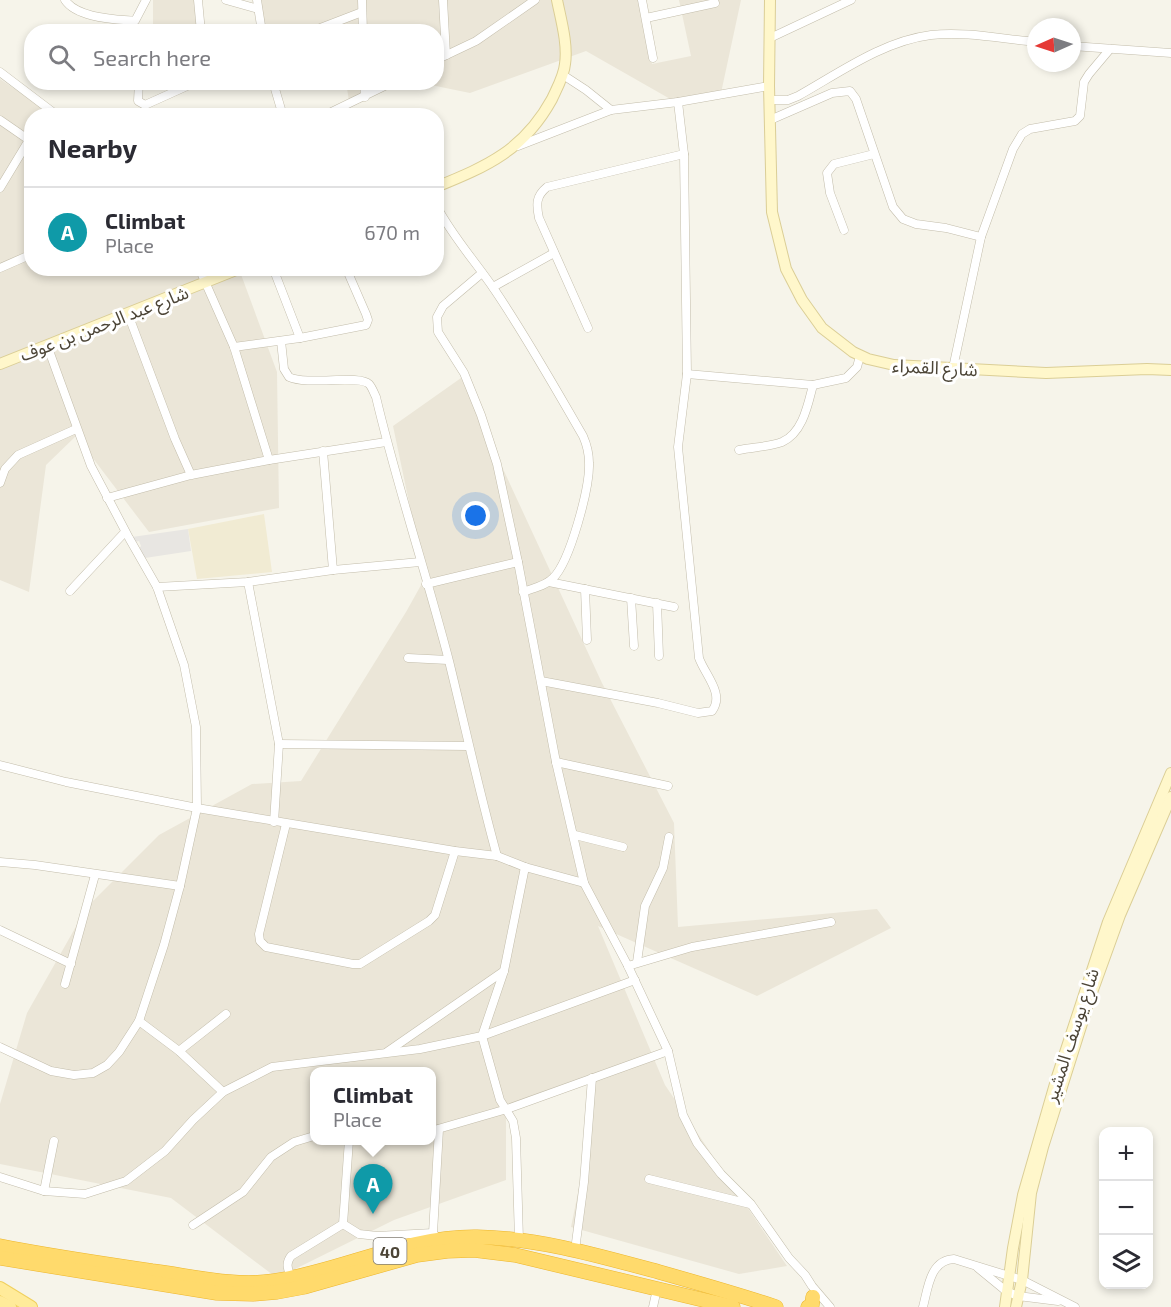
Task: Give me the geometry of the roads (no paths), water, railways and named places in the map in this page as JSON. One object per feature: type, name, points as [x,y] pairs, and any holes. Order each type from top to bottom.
[{"type":"highway","name":"40","points":[[0,1246],[49,1256],[220,1282],[265,1282],[291,1278],[422,1242],[435,1236],[519,1240],[575,1250],[709,1286],[776,1307]]},
{"type":"highway","name":"40","points":[[0,1258],[217,1293],[253,1294],[304,1287],[417,1255],[474,1250],[515,1255],[733,1307]]},
{"type":"main road","points":[[0,1288],[31,1307]]},
{"type":"main road","points":[[0,1302],[10,1307]]},
{"type":"street","points":[[65,0],[83,14],[135,21]]},
{"type":"street","points":[[136,24],[146,0]]},
{"type":"street","points":[[198,0],[200,24]]},
{"type":"street","points":[[226,0],[257,4],[261,24]]},
{"type":"street","points":[[362,0],[363,24]]},
{"type":"street","points":[[443,0],[446,55],[476,41],[536,0]]},
{"type":"street","points":[[515,147],[541,116],[557,90],[563,75],[566,49],[557,0]]},
{"type":"street","points":[[642,0],[653,58]]},
{"type":"street","name":"شارع القمراء","points":[[770,0],[769,86],[772,212],[786,268],[802,300],[822,328],[846,349],[860,356],[894,366],[1046,373],[1171,370]]},
{"type":"street","points":[[770,38],[851,0]]},
{"type":"street","points":[[646,18],[715,3]]},
{"type":"street","points":[[331,24],[362,12]]},
{"type":"street","points":[[770,100],[788,100],[798,96],[882,50],[915,38],[950,34],[1027,41]]},
{"type":"street","points":[[1081,47],[1171,52]]},
{"type":"street","points":[[953,368],[981,237],[1012,149],[1022,134],[1030,129],[1075,121],[1080,116],[1084,82],[1110,49]]},
{"type":"street","points":[[0,72],[42,108]]},
{"type":"street","points":[[563,75],[611,110]]},
{"type":"street","points":[[444,183],[481,167],[515,147],[611,110],[678,102],[769,86]]},
{"type":"street","points":[[138,90],[138,101],[145,105],[178,90]]},
{"type":"street","points":[[275,90],[281,108]]},
{"type":"street","points":[[365,90],[365,97]]},
{"type":"street","points":[[341,108],[378,90]]},
{"type":"street","points":[[770,120],[832,93],[850,92],[856,99],[893,207],[903,219],[916,224],[946,228],[981,237]]},
{"type":"street","points":[[541,681],[658,703],[698,713],[707,713],[716,707],[718,700],[699,658],[678,447],[687,374],[684,154],[678,102]]},
{"type":"street","points":[[0,120],[24,134]]},
{"type":"street","points":[[0,188],[24,147]]},
{"type":"street","points":[[588,328],[536,207],[540,192],[547,187],[684,154]]},
{"type":"street","points":[[844,230],[830,193],[827,173],[834,164],[874,154]]},
{"type":"street","points":[[444,219],[462,248],[493,287],[532,348],[588,448],[589,465],[580,513],[565,560],[549,582],[524,592]]},
{"type":"street","points":[[493,287],[554,253]]},
{"type":"street","points":[[0,268],[24,258]]},
{"type":"street","points":[[482,273],[443,306],[439,312],[438,332],[464,373],[490,439],[504,490],[556,762],[585,883],[635,980],[668,1052],[680,1102],[688,1126],[697,1143],[714,1166],[751,1204],[789,1258],[805,1275],[814,1299],[830,1307]]},
{"type":"street","points":[[202,276],[234,347],[269,460]]},
{"type":"street","name":"شارع عبد الرحمن بن عوف","points":[[0,364],[222,276]]},
{"type":"street","points":[[276,276],[300,338]]},
{"type":"street","points":[[234,347],[300,338],[366,325],[368,320],[366,314],[349,276]]},
{"type":"street","points":[[128,314],[191,475]]},
{"type":"street","points":[[281,341],[284,369],[286,374],[292,378],[309,381],[361,380],[369,384],[376,397],[386,442],[448,660],[497,856]]},
{"type":"street","points":[[0,1048],[51,1071],[74,1075],[93,1073],[107,1065],[119,1052],[139,1021],[180,886],[197,808],[196,727],[184,664],[158,587],[125,532],[91,466],[47,345]]},
{"type":"street","points":[[687,374],[813,385],[846,378],[856,367],[860,356]]},
{"type":"street","name":"شارع القمراء","points":[[1147,369],[1171,362]]},
{"type":"street","points":[[739,450],[783,442],[795,433],[803,419],[813,385]]},
{"type":"street","points":[[0,483],[5,470],[18,454],[76,429]]},
{"type":"street","points":[[107,498],[191,475],[386,442]]},
{"type":"street","points":[[323,451],[333,570]]},
{"type":"street","points":[[70,591],[125,532]]},
{"type":"street","points":[[426,584],[518,561]]},
{"type":"street","points":[[158,587],[248,582],[333,570],[420,562]]},
{"type":"street","points":[[248,582],[279,744],[274,822]]},
{"type":"street","points":[[549,582],[674,607]]},
{"type":"street","points":[[585,589],[587,640]]},
{"type":"street","points":[[631,598],[634,646]]},
{"type":"street","points":[[657,603],[659,657]]},
{"type":"street","points":[[408,658],[448,660]]},
{"type":"street","points":[[279,744],[468,746]]},
{"type":"street","points":[[556,762],[668,786]]},
{"type":"street","points":[[0,765],[66,782],[197,808],[497,856],[525,867],[585,883]]},
{"type":"street","name":"شارع يوسف المشير","points":[[1005,1307],[1008,1275],[1028,1174],[1083,993],[1126,875],[1171,773]]},
{"type":"street","name":"شارع يوسف المشير","points":[[1017,1302],[1022,1280],[1028,1213],[1043,1147],[1090,998],[1115,929],[1171,797]]},
{"type":"street","points":[[286,824],[259,934],[260,941],[266,947],[353,964],[368,960],[435,915],[455,851]]},
{"type":"street","points":[[575,836],[623,847]]},
{"type":"street","points":[[637,962],[645,906],[663,868],[669,837]]},
{"type":"street","points":[[0,862],[180,886]]},
{"type":"street","points":[[519,1240],[516,1138],[513,1120],[500,1100],[482,1035],[504,971],[525,867]]},
{"type":"street","points":[[65,984],[95,875]]},
{"type":"street","points":[[628,966],[692,947],[831,922]]},
{"type":"street","points":[[0,930],[71,964]]},
{"type":"street","points":[[386,1053],[504,971]]},
{"type":"street","points":[[0,1177],[44,1191],[85,1194],[126,1182],[165,1151],[223,1092],[273,1066],[420,1049],[482,1035],[635,980]]},
{"type":"street","points":[[179,1051],[226,1014]]},
{"type":"street","points":[[139,1021],[179,1051],[223,1092]]},
{"type":"street","points":[[436,1130],[507,1109],[668,1052]]},
{"type":"street","points":[[575,1250],[584,1182],[592,1077]]},
{"type":"street","points":[[193,1224],[243,1192],[271,1157],[294,1142],[310,1137]]},
{"type":"street","points":[[44,1191],[54,1141]]},
{"type":"street","points":[[343,1224],[349,1145]]},
{"type":"street","points":[[343,1224],[359,1234],[435,1236],[435,1145]]},
{"type":"street","points":[[650,1179],[751,1204]]},
{"type":"street","points":[[291,1278],[287,1261],[291,1256],[343,1224]]},
{"type":"street","points":[[923,1307],[935,1269],[939,1263],[954,1259],[1022,1280],[1075,1307]]},
{"type":"street","points":[[976,1267],[1017,1302],[1065,1302]]},
{"type":"street","points":[[653,1307],[657,1289]]},
{"type":"place","name":"Climbat","points":[[373,1214]]}]
